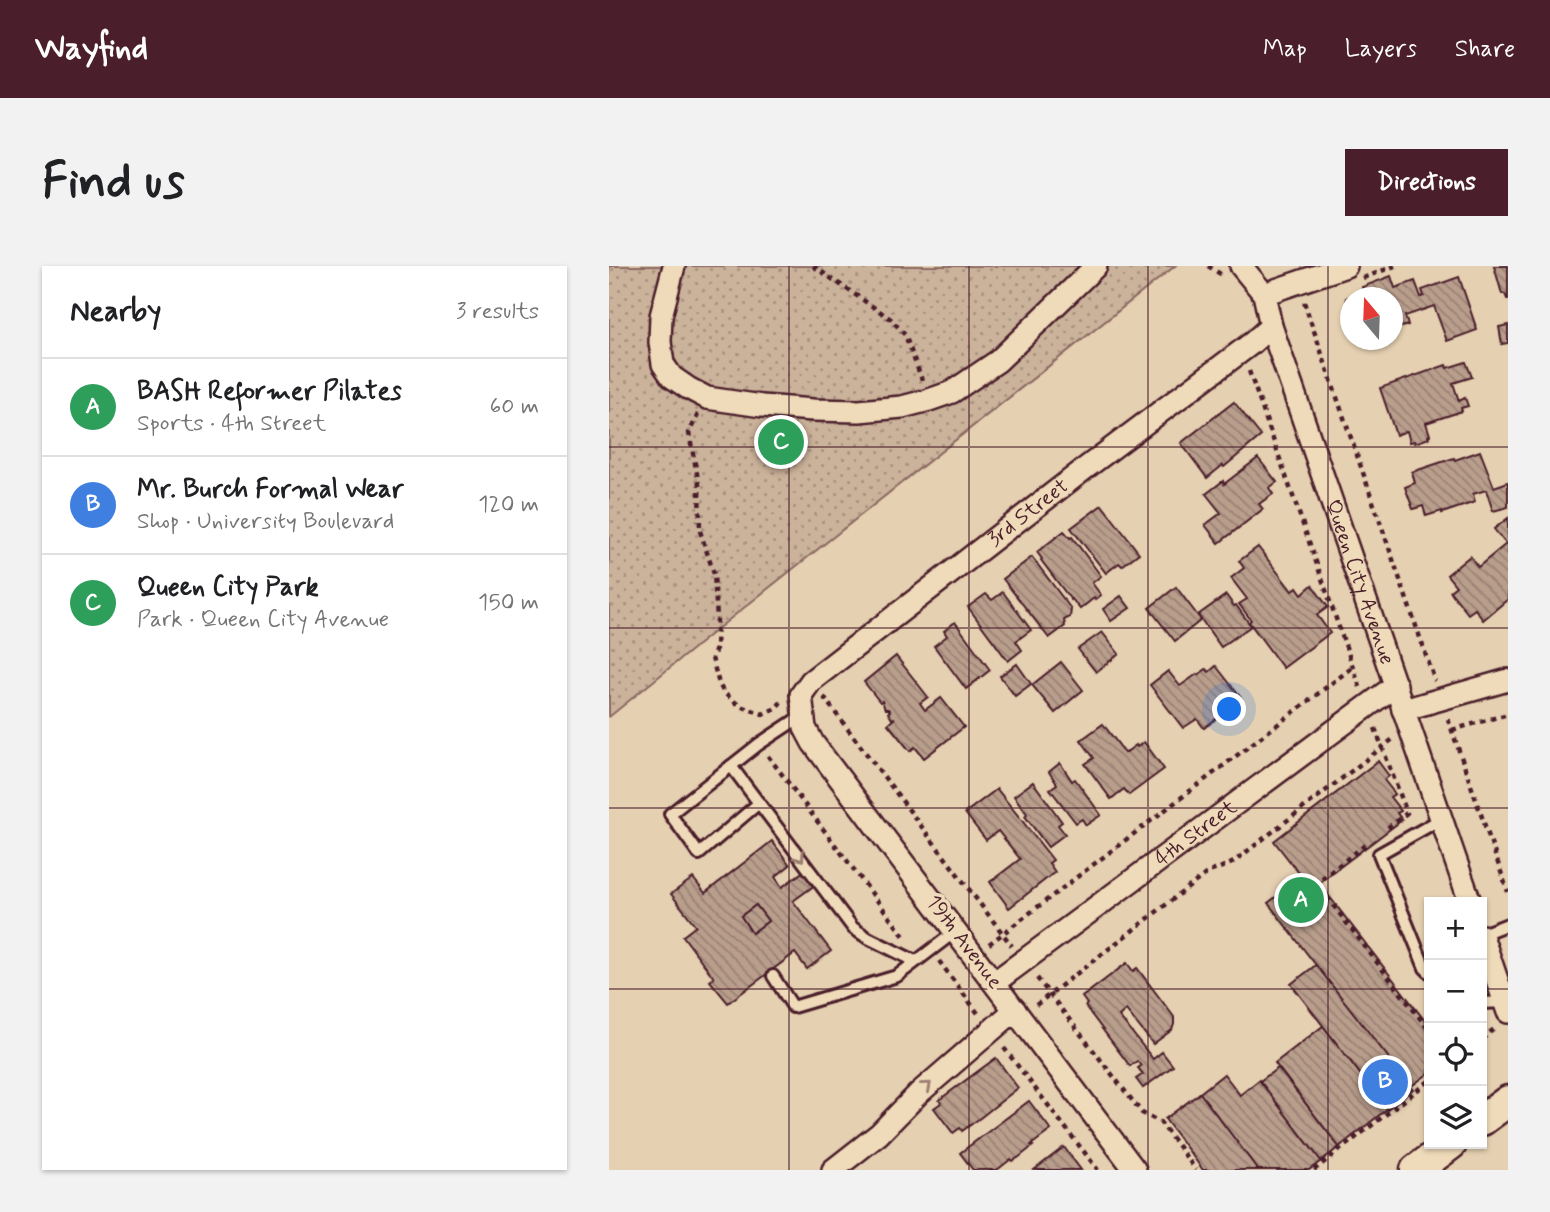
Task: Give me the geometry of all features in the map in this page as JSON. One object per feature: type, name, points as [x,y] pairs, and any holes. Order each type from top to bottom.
[{"type":"main road","points":[[1487,1116],[1508,1101]]},
{"type":"main road","points":[[1416,1170],[1444,1149]]},
{"type":"street","points":[[674,266],[661,316],[660,342],[663,364],[672,377],[707,398],[762,406],[859,411],[902,407],[952,392],[998,361],[1096,266]]},
{"type":"street","name":"Queen City Avenue","points":[[1234,273],[1264,294],[1271,326],[1468,897]]},
{"type":"street","points":[[1264,294],[1354,273]]},
{"type":"street","name":"3rd Street","points":[[802,707],[811,681],[1087,467],[1252,344],[1271,326]]},
{"type":"street","points":[[1406,718],[1442,699],[1508,680]]},
{"type":"street","name":"4th Street","points":[[995,982],[1396,685]]},
{"type":"street","name":"19th Avenue","points":[[802,707],[805,728],[813,743],[1135,1170]]},
{"type":"street","points":[[1487,950],[1506,1007]]},
{"type":"street","points":[[833,1170],[879,1135],[919,1093],[1015,1010]]},
{"type":"lane","points":[[759,803],[699,854],[670,814],[802,707]]},
{"type":"lane","points":[[731,766],[853,928],[915,961]]},
{"type":"lane","points":[[1424,966],[1379,854],[1441,819]]},
{"type":"lane","points":[[1487,933],[1508,924]]},
{"type":"lane","points":[[773,976],[793,1007],[897,976],[956,931]]},
{"type":"lane","points":[[1487,1004],[1506,1007]]},
{"type":"path","points":[[813,266],[891,319],[905,335],[929,401]]},
{"type":"path","points":[[1208,266],[1234,273]]},
{"type":"path","points":[[1354,273],[1395,266]]},
{"type":"path","points":[[1315,297],[1303,302],[1508,892]]},
{"type":"path","points":[[1252,344],[1245,361],[1366,707],[1407,813],[1376,836]]},
{"type":"path","points":[[707,398],[689,433],[699,484],[701,531],[714,574],[717,618],[716,649],[712,658],[719,684],[724,693],[740,706],[763,714],[776,708],[782,701],[802,707]]},
{"type":"path","points":[[974,955],[1353,667]]},
{"type":"path","points":[[836,690],[825,699],[1142,1113],[1160,1122],[1196,1170]]},
{"type":"path","points":[[1453,730],[1508,714]]},
{"type":"path","points":[[1015,1010],[1037,1004],[1207,873],[1232,863],[1382,748],[1406,718]]},
{"type":"path","points":[[1366,844],[1316,883],[1424,1023]]},
{"type":"path","points":[[1487,1035],[1494,1030]]},
{"type":"path","points":[[1314,1170],[1424,1085]]},
{"type":"shaded area","points":[[609,266],[1175,266],[609,717]]},
{"type":"building","points":[[1494,266],[1508,266],[1508,299],[1502,294]]},
{"type":"building","points":[[1391,276],[1395,287],[1362,287]]},
{"type":"building","points":[[1459,277],[1477,330],[1447,341],[1434,306],[1405,316],[1408,325],[1403,327],[1403,287],[1398,287],[1415,281],[1421,297],[1424,296],[1422,290]]},
{"type":"building","points":[[1508,325],[1508,343],[1502,344],[1499,327]]},
{"type":"building","points":[[1466,362],[1472,377],[1453,383],[1459,401],[1465,398],[1468,406],[1461,408],[1462,411],[1426,423],[1429,438],[1415,443],[1410,442],[1407,431],[1396,435],[1380,388],[1446,365],[1447,368]]},
{"type":"building","points":[[1234,402],[1261,436],[1207,478],[1181,443]]},
{"type":"building","points":[[1480,451],[1494,487],[1508,482],[1508,507],[1493,511],[1486,490],[1473,494],[1475,502],[1442,513],[1426,516],[1423,506],[1413,509],[1405,487],[1415,483],[1412,472]]},
{"type":"building","points":[[1258,458],[1277,482],[1269,488],[1273,494],[1259,504],[1263,509],[1219,543],[1205,525],[1221,513],[1206,494]]},
{"type":"building","points":[[1102,505],[1139,553],[1122,566],[1119,563],[1106,573],[1071,528]]},
{"type":"building","points":[[1508,518],[1508,599],[1483,620],[1475,609],[1468,614],[1450,591],[1456,586],[1447,575],[1470,556],[1478,567],[1506,544],[1494,529]]},
{"type":"building","points":[[1064,531],[1072,537],[1101,576],[1092,583],[1101,595],[1080,609],[1037,552]]},
{"type":"building","points":[[1258,547],[1292,591],[1297,587],[1302,594],[1312,585],[1328,607],[1317,615],[1330,633],[1283,668],[1249,622],[1251,620],[1239,604],[1247,599],[1231,578],[1244,568],[1239,561]]},
{"type":"building","points":[[1032,557],[1071,609],[1070,617],[1064,620],[1065,626],[1049,638],[1003,579]]},
{"type":"building","points":[[1176,587],[1201,620],[1175,641],[1149,608]]},
{"type":"building","points":[[1003,592],[1031,630],[1016,641],[1022,650],[1008,661],[968,607],[986,594],[992,600]]},
{"type":"building","points":[[1226,595],[1251,626],[1221,647],[1198,615]]},
{"type":"building","points":[[1121,596],[1130,608],[1111,621],[1103,609]]},
{"type":"building","points":[[955,622],[990,670],[966,689],[934,646],[947,636],[944,631]]},
{"type":"building","points":[[1102,632],[1119,654],[1096,672],[1078,649]]},
{"type":"building","points":[[896,656],[928,697],[920,703],[925,710],[941,698],[964,727],[924,758],[915,747],[910,751],[888,724],[895,718],[892,719],[888,713],[890,711],[885,709],[882,701],[880,702],[864,682]]},
{"type":"building","points":[[1061,662],[1083,690],[1055,713],[1032,685]]},
{"type":"building","points":[[1017,664],[1031,684],[1015,696],[1000,676]]},
{"type":"building","points":[[1216,666],[1242,699],[1204,728],[1197,719],[1183,728],[1150,685],[1168,671],[1180,686],[1206,669],[1209,672]]},
{"type":"building","points":[[1103,724],[1125,753],[1144,742],[1164,769],[1129,795],[1124,789],[1111,799],[1085,764],[1094,758],[1081,740]]},
{"type":"building","points":[[1378,761],[1389,776],[1384,780],[1395,794],[1390,797],[1401,811],[1397,813],[1402,820],[1319,883],[1424,1020],[1424,1077],[1410,1087],[1268,903],[1302,877],[1274,841]]},
{"type":"building","points":[[1060,763],[1101,815],[1086,825],[1082,819],[1076,823],[1050,789],[1057,784],[1049,772]]},
{"type":"building","points":[[1033,782],[1062,822],[1058,825],[1065,834],[1048,847],[1014,796]]},
{"type":"building","points":[[997,789],[1053,860],[1049,863],[1055,872],[1009,908],[990,882],[1020,859],[998,831],[986,840],[965,813]]},
{"type":"building","points":[[772,841],[790,865],[775,877],[782,887],[804,871],[815,885],[793,901],[831,951],[807,969],[795,953],[728,1003],[710,981],[714,978],[683,936],[696,926],[671,894],[693,878],[705,893]],"holes":[[[756,905],[768,921],[752,933],[741,916]]]},
{"type":"building","points":[[756,905],[768,921],[752,933],[741,916]]},
{"type":"building","points":[[1127,963],[1133,971],[1137,968],[1174,1017],[1172,1030],[1153,1044],[1126,1010],[1119,1016],[1153,1059],[1162,1052],[1173,1066],[1143,1088],[1136,1079],[1143,1074],[1138,1068],[1141,1066],[1137,1061],[1130,1066],[1085,1006],[1087,1004],[1082,997]]},
{"type":"building","points":[[1316,965],[1413,1089],[1387,1109],[1291,984]]},
{"type":"building","points":[[1323,1026],[1387,1109],[1339,1147],[1275,1063]]},
{"type":"building","points":[[996,1058],[1018,1088],[962,1131],[960,1128],[953,1133],[934,1108],[941,1103],[939,1100]]},
{"type":"building","points":[[1278,1068],[1339,1147],[1321,1161],[1260,1081]]},
{"type":"building","points":[[1224,1074],[1240,1095],[1259,1080],[1321,1161],[1309,1170],[1258,1170],[1200,1093]]},
{"type":"building","points":[[1200,1093],[1258,1170],[1203,1170],[1165,1119]]},
{"type":"building","points":[[1029,1101],[1051,1130],[1018,1158],[1012,1161],[1011,1159],[997,1170],[973,1170],[960,1153]]},
{"type":"building","points":[[1064,1147],[1081,1170],[1034,1170]]},
{"type":"place","name":"Queen City Park","points":[[781,442]]},
{"type":"place","name":"BASH Reformer Pilates","points":[[1301,900]]},
{"type":"place","name":"Mr. Burch Formal Wear","points":[[1385,1082]]}]
